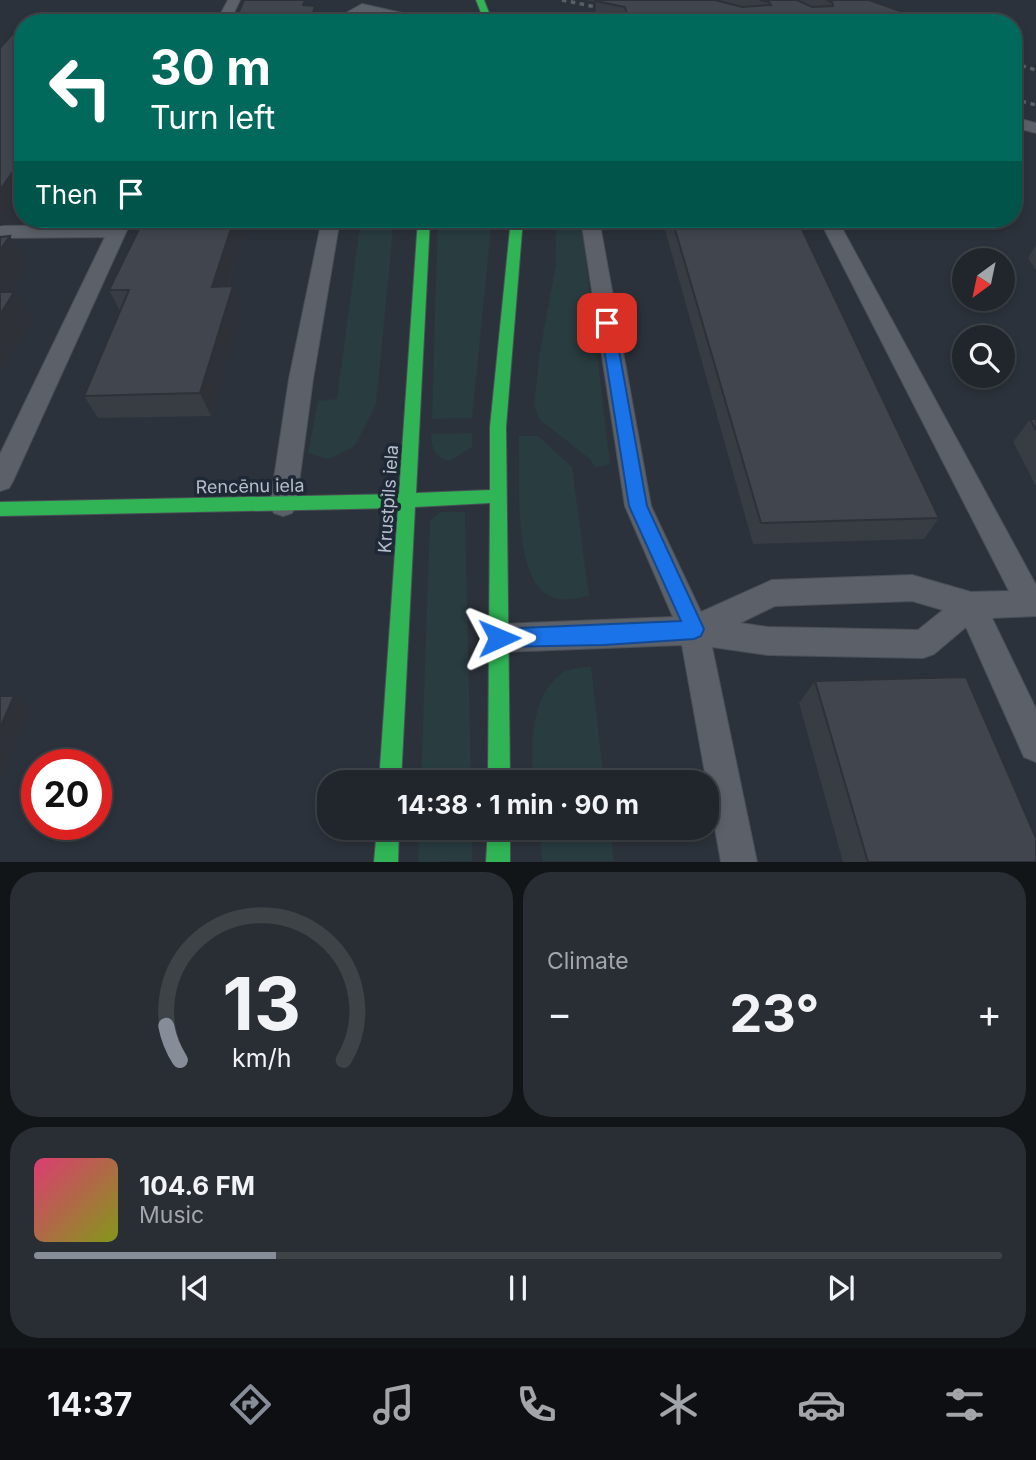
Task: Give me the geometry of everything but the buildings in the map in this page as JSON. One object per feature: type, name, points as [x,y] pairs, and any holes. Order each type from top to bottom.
[{"type":"main road","points":[[460,14],[462,4]]},
{"type":"main road","name":"Krustpils iela","points":[[391,770],[423,228]]},
{"type":"main road","points":[[499,770],[498,427],[516,228]]},
{"type":"main road","name":"Rencēnu iela","points":[[0,509],[406,502],[500,496]]},
{"type":"main road","points":[[386,862],[387,840]]},
{"type":"main road","points":[[498,862],[499,840]]},
{"type":"lane","points":[[342,0],[389,14]]},
{"type":"lane","points":[[350,14],[362,8]]},
{"type":"lane","points":[[0,232],[69,228]]},
{"type":"lane","points":[[0,481],[119,228]]},
{"type":"lane","points":[[283,505],[301,379],[329,228]]},
{"type":"lane","points":[[592,228],[638,506],[694,629],[739,862]]},
{"type":"lane","points":[[694,629],[772,593],[912,588],[971,605],[1034,603],[833,228]]},
{"type":"lane","points":[[499,638],[604,636],[694,629],[768,642],[923,644],[971,605]]},
{"type":"lane","points":[[971,605],[1036,745]]},
{"type":"green space","points":[[360,228],[393,228],[376,405],[354,447],[328,459],[308,453],[318,401],[337,399]]},
{"type":"green space","points":[[438,228],[491,228],[472,418],[432,419]]},
{"type":"green space","points":[[556,228],[582,228],[610,464],[595,467],[590,459],[540,420],[534,406],[540,352],[556,264]]},
{"type":"green space","points":[[472,433],[472,447],[450,461],[437,455],[433,449],[431,434]]},
{"type":"green space","points":[[519,436],[538,436],[572,467],[589,596],[566,599],[552,597],[539,588],[530,571],[520,525]]},
{"type":"green space","points":[[440,512],[465,512],[471,770],[421,770],[430,521]]},
{"type":"green space","points":[[591,666],[603,770],[533,770],[535,722],[544,693],[564,672]]},
{"type":"green space","points":[[419,840],[472,840],[472,861],[418,862]]},
{"type":"green space","points":[[541,840],[611,840],[614,861],[542,861]]},
{"type":"railway","points":[[562,0],[615,11]]},
{"type":"railway","points":[[1022,66],[1036,70]]},
{"type":"railway","points":[[1022,101],[1036,105]]},
{"type":"traffic: fast","points":[[480,0],[485,14]]},
{"type":"traffic: fast","points":[[391,770],[423,228]]},
{"type":"traffic: fast","points":[[499,770],[498,427],[516,228]]},
{"type":"traffic: fast","points":[[0,509],[328,504],[500,496]]},
{"type":"traffic: fast","points":[[386,862],[387,840]]},
{"type":"traffic: fast","points":[[498,862],[499,840]]},
{"type":"route","points":[[499,638],[604,636],[694,629],[638,506],[607,323]]}]
